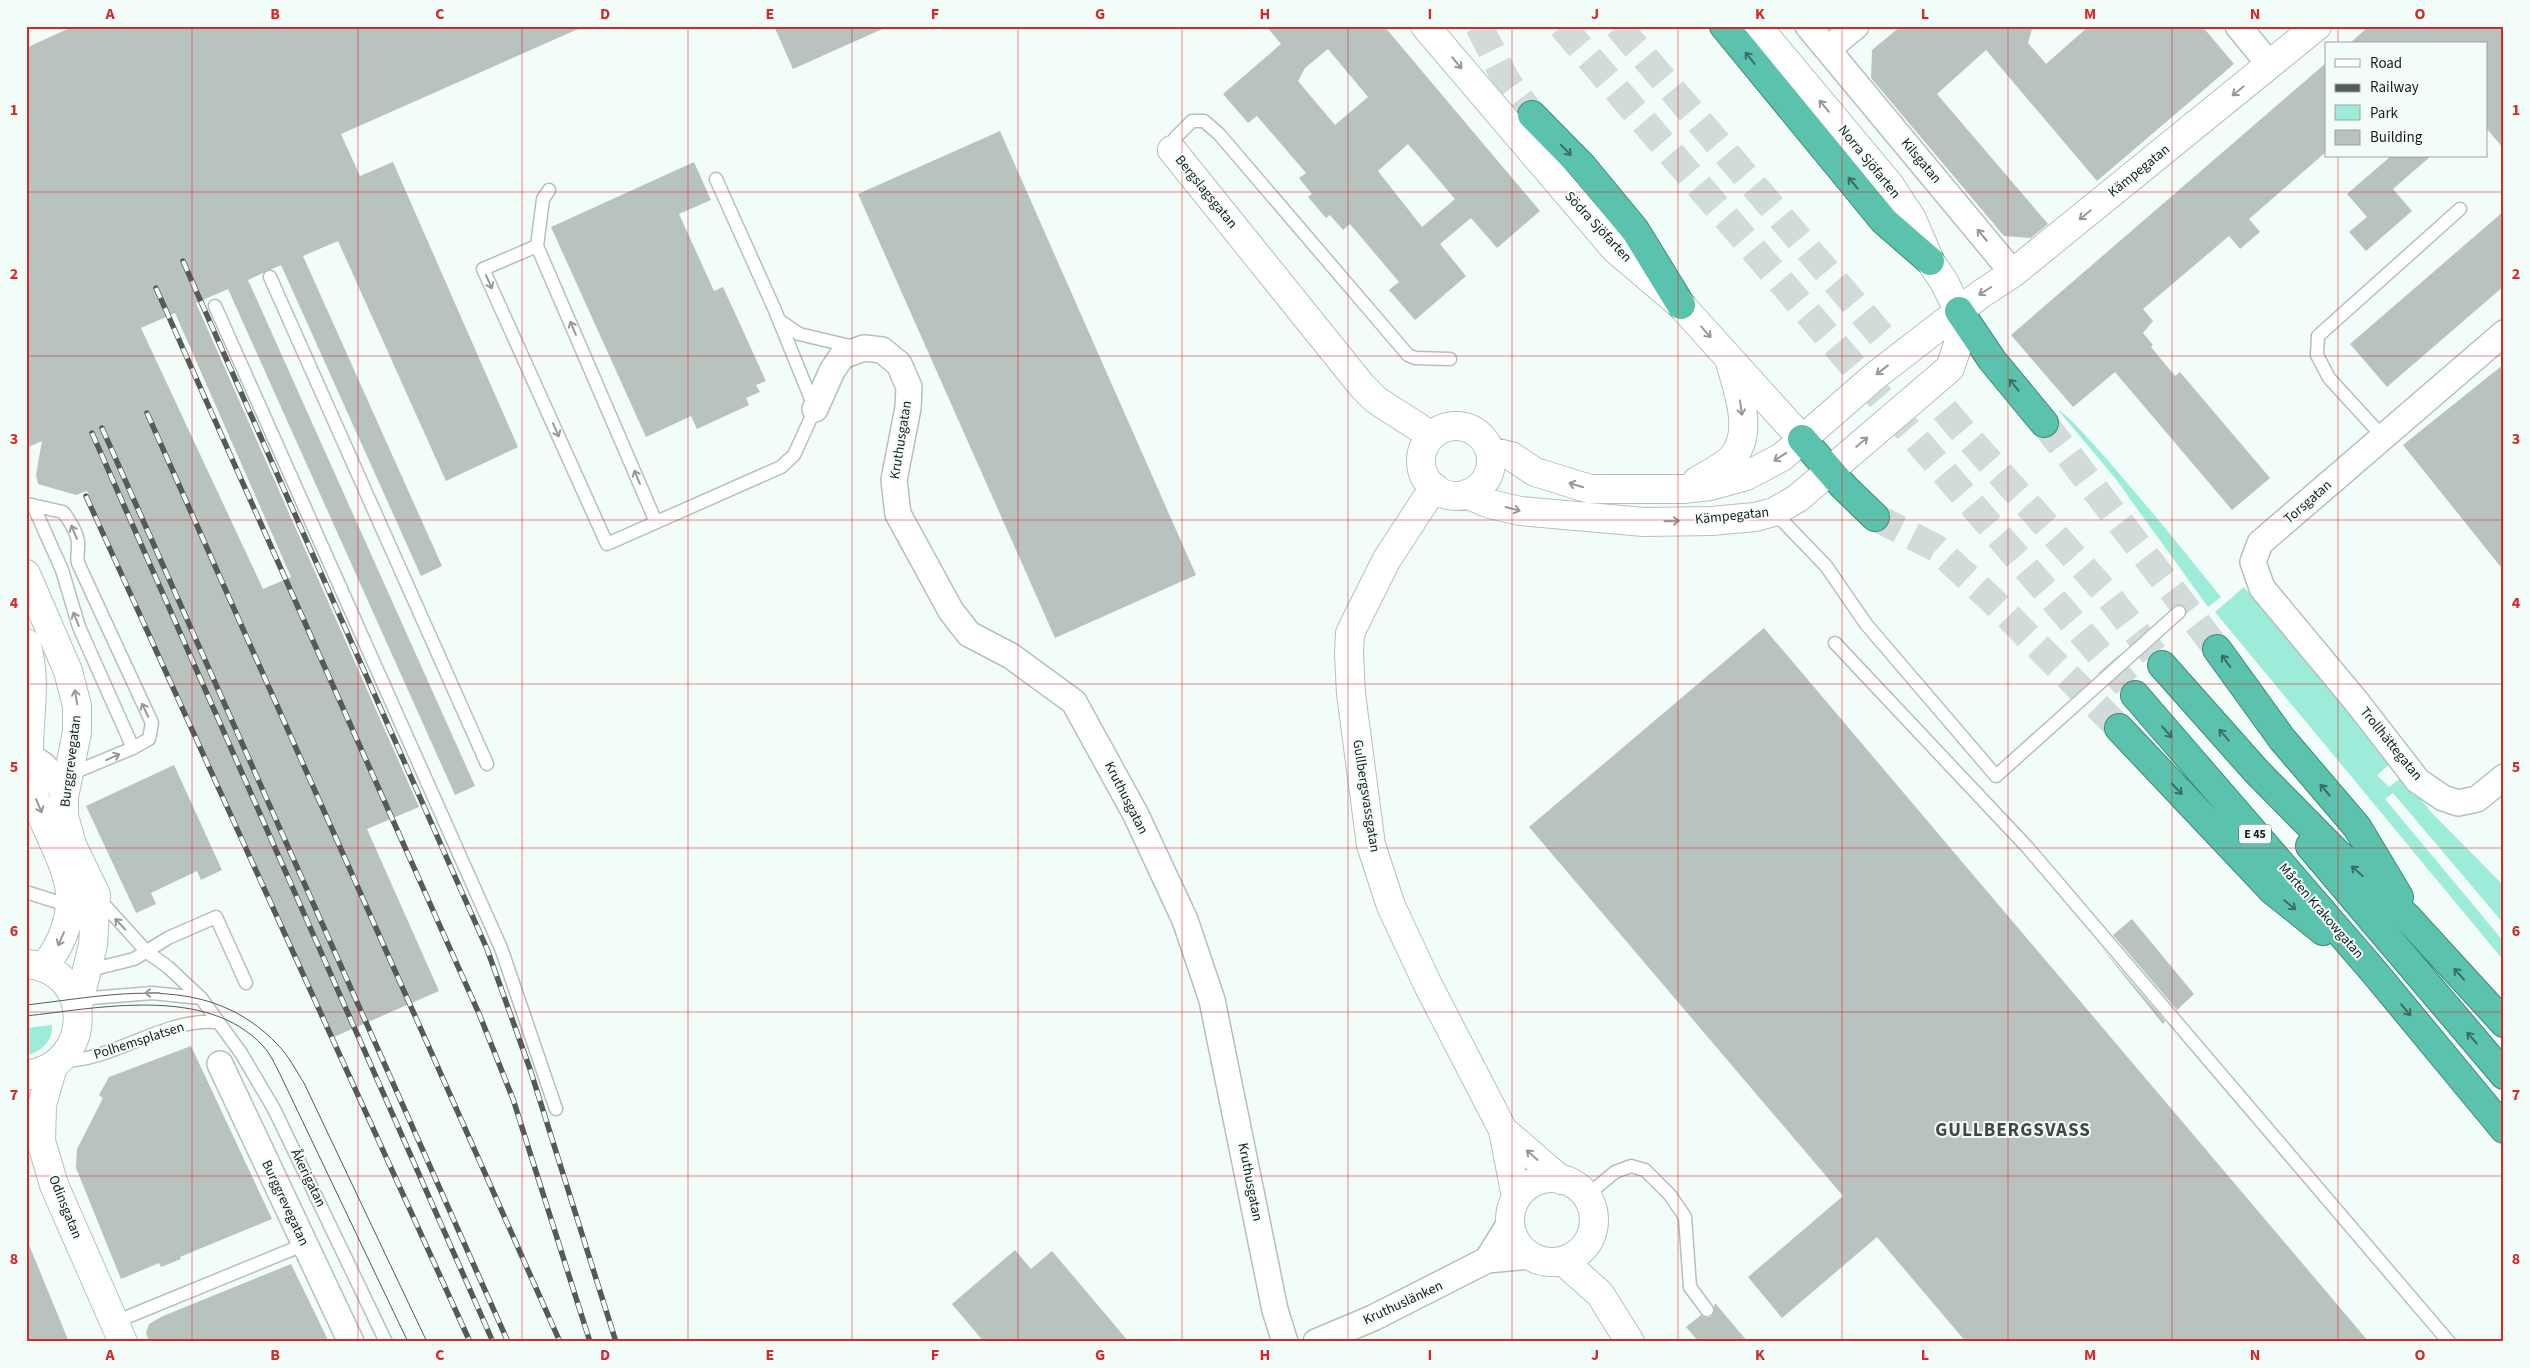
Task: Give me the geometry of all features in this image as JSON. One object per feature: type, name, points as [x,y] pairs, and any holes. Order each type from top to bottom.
[{"type":"highway","points":[[1724,26],[1884,221],[1930,261]]},
{"type":"highway","points":[[1532,115],[1583,167],[1635,230],[1681,305]]},
{"type":"highway","points":[[1959,311],[1992,360],[2044,423]]},
{"type":"highway","points":[[1802,439],[1875,517]]},
{"type":"highway","points":[[2217,649],[2282,739],[2357,827],[2418,929]]},
{"type":"highway","points":[[2162,665],[2257,772],[2334,851],[2418,929],[2504,1023]]},
{"type":"highway","name":"Mårten Krakowgatan","points":[[2135,695],[2375,973],[2504,1129]]},
{"type":"highway","points":[[2119,728],[2272,890],[2375,973]]},
{"type":"highway","points":[[2257,772],[2323,863],[2504,1075]]},
{"type":"street","name":"Södra Sjöfarten","points":[[1425,26],[1615,250],[1681,305],[1802,439]]},
{"type":"street","name":"Norra Sjöfarten","points":[[1757,26],[1889,184],[1912,219],[1930,261],[1943,280],[1959,311]]},
{"type":"street","name":"Kilsgatan","points":[[1808,26],[2013,273]]},
{"type":"street","points":[[1828,50],[1856,26]]},
{"type":"street","points":[[2238,26],[2270,65]]},
{"type":"street","name":"Kämpegatan","points":[[1490,451],[1511,456],[1535,472],[1590,489],[1683,489],[1710,486],[1746,476],[1782,457],[1875,376],[1959,311],[2013,273],[2317,26]]},
{"type":"street","name":"Bergslagsgatan","points":[[1172,150],[1362,386],[1376,400],[1432,436]]},
{"type":"street","name":"Kämpegatan","points":[[1466,494],[1490,504],[1520,511],[1624,521],[1712,521],[1755,517],[1774,512],[1798,498],[1950,368],[1961,329],[1959,311]]},
{"type":"street","name":"Torsgatan","points":[[2356,701],[2262,588],[2253,562],[2260,542],[2504,333]]},
{"type":"street","points":[[815,409],[832,371],[842,356],[864,348]]},
{"type":"street","name":"Kruthusgatan","points":[[864,348],[882,350],[899,364],[908,387],[908,408],[894,480],[898,514],[951,612],[969,634],[1011,656],[1074,702],[1136,815],[1185,920],[1212,1000],[1275,1310],[1285,1342]]},
{"type":"street","points":[[1683,489],[1729,461],[1742,441],[1743,433],[1739,398],[1730,360]]},
{"type":"street","points":[[1454,426],[1469,428],[1482,438],[1490,451],[1488,475],[1479,487],[1466,494],[1446,494],[1434,487],[1425,476],[1422,462],[1424,448],[1432,436],[1439,431],[1454,426]]},
{"type":"street","name":"Gullbergsvassgatan","points":[[1434,487],[1387,559],[1350,633],[1351,694],[1371,845],[1391,906],[1428,985],[1503,1130],[1516,1242],[1530,1256]]},
{"type":"street","name":"Burggrevegatan","points":[[26,574],[75,690],[77,726],[66,786],[64,816],[72,845],[96,895],[93,945],[78,1003]]},
{"type":"street","name":"Burggrevegatan","points":[[26,643],[33,673],[27,757],[33,791],[64,872],[70,893],[70,906],[66,926],[59,943],[50,959],[34,965]]},
{"type":"street","name":"Trollhättegatan","points":[[2356,701],[2418,781],[2443,798],[2458,803],[2477,799],[2504,777]]},
{"type":"street","points":[[27,757],[36,759],[66,786]]},
{"type":"street","points":[[34,965],[62,980],[78,1003]]},
{"type":"street","name":"Polhemsplatsen","points":[[26,1075],[40,1072],[57,1063],[74,1040],[78,1022],[78,1003]]},
{"type":"street","name":"Odinsgatan","points":[[57,1063],[42,1105],[41,1141],[54,1185],[115,1335]]},
{"type":"street","name":"Burggrevegatan","points":[[220,1064],[351,1342]]},
{"type":"street","name":"Gullbergsvassgatan","points":[[1503,1130],[1561,1180],[1575,1186],[1586,1196]]},
{"type":"street","name":"Odinsgatan","points":[[26,1152],[115,1335]]},
{"type":"street","points":[[1487,1260],[1525,1188],[1550,1178],[1561,1180]]},
{"type":"street","points":[[1586,1196],[1593,1215],[1591,1235],[1600,1294]]},
{"type":"street","points":[[1530,1256],[1542,1262],[1562,1261],[1580,1251],[1591,1235]]},
{"type":"street","name":"Kruthuslänken","points":[[1316,1342],[1373,1318],[1487,1260],[1530,1256]]},
{"type":"street","points":[[1562,1261],[1600,1294],[1630,1342]]},
{"type":"lane","name":"Bergslagsgatan","points":[[1172,150],[1175,138],[1192,121],[1204,121],[1220,134],[1408,354],[1414,358],[1450,359]]},
{"type":"lane","points":[[538,246],[483,269],[607,544],[781,467],[794,454],[815,409],[780,322],[716,178]]},
{"type":"lane","points":[[549,190],[543,200],[538,246],[656,522]]},
{"type":"lane","points":[[2383,438],[2329,378],[2318,355],[2318,336],[2460,209]]},
{"type":"lane","points":[[270,276],[487,764]]},
{"type":"lane","points":[[215,306],[494,931],[529,1025],[556,1109]]},
{"type":"lane","name":"Kruthusgatan","points":[[780,322],[799,334],[827,342],[864,348]]},
{"type":"lane","points":[[29,505],[62,570],[79,627],[133,748]]},
{"type":"lane","points":[[29,505],[63,512],[78,542],[76,554],[78,563],[152,724],[149,739],[66,786]]},
{"type":"lane","points":[[1774,512],[1826,566],[1844,595],[1866,624],[1996,776],[2179,612]]},
{"type":"lane","points":[[1835,643],[2028,848],[2449,1342]]},
{"type":"lane","points":[[26,892],[70,906]]},
{"type":"lane","name":"Åkerigatan","points":[[96,895],[146,952],[168,967],[201,998],[241,1054],[274,1108],[386,1342]]},
{"type":"lane","points":[[86,971],[134,960],[168,938],[216,917],[246,983]]},
{"type":"lane","points":[[78,1003],[152,993],[201,998]]},
{"type":"lane","name":"Polhemsplatsen","points":[[57,1063],[76,1061],[94,1056],[175,1027],[217,1022]]},
{"type":"lane","points":[[1586,1196],[1615,1172],[1631,1166],[1645,1170],[1670,1195],[1685,1217],[1690,1287],[1707,1310]]},
{"type":"lane","points":[[115,1335],[304,1245]]},
{"type":"green space","points":[[2058,410],[2069,418],[2112,465],[2221,597],[2208,607],[2115,478]]},
{"type":"green space","points":[[2244,587],[2391,763],[2377,775],[2389,787],[2402,777],[2432,813],[2504,886],[2504,924],[2393,793],[2385,799],[2504,942],[2504,961],[2215,612]]},
{"type":"green space","points":[[52,1025],[52,1031],[45,1045],[26,1056],[26,1028]]},
{"type":"building","points":[[74,26],[585,26],[341,134],[360,176],[393,162],[518,447],[446,481],[338,241],[303,256],[442,566],[421,576],[281,265],[248,280],[475,786],[455,795],[228,289],[196,303],[419,807],[367,829],[439,991],[334,1037],[87,491],[76,495],[38,484],[36,475],[42,441],[26,448],[26,48]],"holes":[[[175,313],[291,577],[263,589],[141,328]]]},
{"type":"building","points":[[774,26],[889,26],[793,69]]},
{"type":"building","points":[[1266,26],[1384,26],[1540,211],[1497,248],[1471,218],[1440,244],[1466,276],[1415,320],[1389,290],[1399,282],[1350,224],[1343,230],[1330,215],[1326,218],[1308,197],[1312,194],[1299,178],[1306,173],[1257,116],[1248,123],[1223,94],[1281,44]],"holes":[[[1328,49],[1368,97],[1335,125],[1298,81],[1305,68]],[[1408,144],[1455,199],[1422,227],[1378,171]]]},
{"type":"building","points":[[1901,26],[2033,26],[2028,43],[2046,64],[2089,26],[2202,26],[2234,64],[2097,181],[1986,50],[1937,94],[2048,224],[2031,238],[2004,236],[1871,78],[1872,50]]},
{"type":"building","points":[[2369,26],[2504,26],[2504,149],[2488,130],[2488,42],[2351,42]]},
{"type":"building","points":[[2325,64],[2325,153],[2249,219],[2260,232],[2240,249],[2229,236],[2143,309],[2153,321],[2143,333],[2153,345],[2151,347],[2175,376],[2180,372],[2270,478],[2232,510],[2115,372],[2073,407],[2011,335]]},
{"type":"building","points":[[1000,131],[1196,575],[1055,638],[858,194]]},
{"type":"building","points":[[2389,158],[2429,158],[2393,189],[2412,211],[2366,251],[2349,232],[2367,217],[2347,194]]},
{"type":"building","points":[[694,162],[711,200],[679,214],[714,291],[723,287],[766,381],[756,385],[760,392],[746,398],[749,405],[697,429],[691,416],[646,437],[551,227]]},
{"type":"building","points":[[2504,211],[2504,286],[2387,387],[2350,344]]},
{"type":"building","points":[[2504,364],[2504,571],[2403,445]]},
{"type":"building","points":[[1764,628],[2369,1342],[1966,1342],[1877,1237],[1782,1318],[1748,1277],[1843,1196],[1529,827]]},
{"type":"building","points":[[174,765],[222,870],[201,880],[197,871],[151,893],[156,904],[136,913],[86,806]]},
{"type":"building","points":[[2132,919],[2194,994],[2177,1010],[2113,935]]},
{"type":"building","points":[[2100,946],[2165,1021],[2163,1024]]},
{"type":"building","points":[[191,1046],[272,1219],[180,1257],[181,1259],[161,1267],[159,1263],[121,1279],[76,1168],[77,1149],[103,1098],[99,1095],[109,1077]]},
{"type":"building","points":[[27,1240],[69,1342],[26,1342]]},
{"type":"building","points":[[1015,1250],[1031,1269],[1052,1251],[1129,1342],[984,1342],[952,1304]]},
{"type":"building","points":[[291,1264],[329,1342],[149,1342],[146,1333],[149,1324],[163,1316]]},
{"type":"building","points":[[1715,1303],[1748,1342],[1699,1342],[1686,1327],[1701,1315],[1707,1318],[1712,1316]]},
{"type":"tunnel","points":[[1479,26],[1506,80],[1532,115]]},
{"type":"tunnel","points":[[1562,26],[2135,695]]},
{"type":"tunnel","points":[[1618,26],[1965,434],[2106,593],[2162,665]]},
{"type":"tunnel","points":[[2044,423],[2217,649]]},
{"type":"tunnel","points":[[1875,517],[1936,548],[1995,603],[2119,728]]},
{"type":"tram line","points":[[26,1005],[127,994],[160,994],[191,997],[222,1006],[251,1022],[282,1049],[304,1083],[427,1342]]},
{"type":"tram line","points":[[26,1016],[118,1006],[151,1005],[183,1008],[213,1014],[240,1027],[263,1046],[279,1072],[408,1342]]},
{"type":"railway","points":[[183,261],[487,949],[530,1069],[616,1342]]},
{"type":"railway","points":[[156,288],[480,1016],[513,1099],[590,1342]]},
{"type":"railway","points":[[147,413],[560,1342]]},
{"type":"railway","points":[[102,428],[508,1342]]},
{"type":"railway","points":[[92,433],[493,1342]]},
{"type":"railway","points":[[86,496],[470,1342]]},
{"type":"district","name":"GULLBERGSVASS","points":[[2013,1130]]}]
